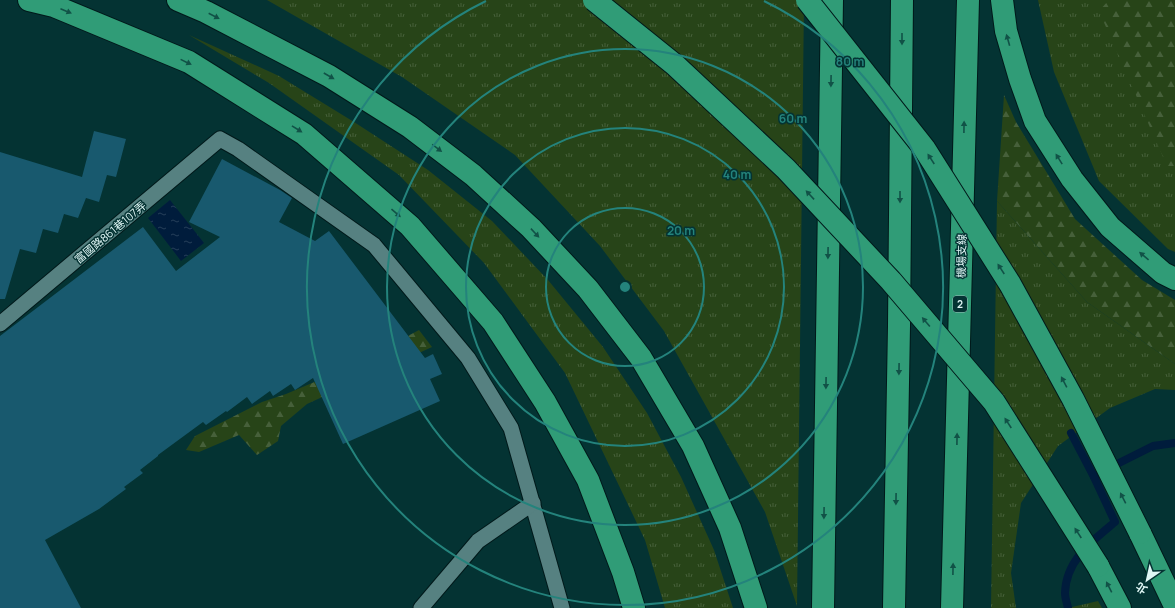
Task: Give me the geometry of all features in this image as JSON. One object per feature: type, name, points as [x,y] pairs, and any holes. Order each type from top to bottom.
[{"type":"highway","points":[[29,0],[54,6],[189,62],[304,134],[410,226],[493,322],[546,402],[588,480],[623,572],[634,608]]},
{"type":"highway","points":[[178,0],[206,12],[329,76],[410,127],[473,175],[531,228],[588,289],[641,358],[689,440],[730,528],[756,608]]},
{"type":"highway","points":[[594,0],[674,65],[786,169],[892,281],[994,402],[1098,566],[1120,608]]},
{"type":"highway","points":[[806,0],[924,148],[1010,284],[1073,399],[1175,606]]},
{"type":"highway","points":[[823,608],[832,0]]},
{"type":"highway","points":[[894,608],[899,326],[902,0]]},
{"type":"highway","name":"機場支線","points":[[952,608],[968,0]]},
{"type":"highway","points":[[1002,0],[1008,38],[1020,79],[1035,121],[1072,179],[1110,228],[1163,273],[1175,279]]},
{"type":"lane","name":"富國路861巷107弄","points":[[0,324],[220,139],[238,149],[374,245],[468,358],[511,428],[533,503]]},
{"type":"lane","points":[[421,608],[478,540],[533,503],[562,608]]},
{"type":"green space","points":[[267,0],[804,0],[797,606],[765,512],[664,331],[600,246],[515,155],[402,77]]},
{"type":"green space","points":[[1038,0],[1175,0],[1175,252],[1168,249],[1099,181],[1054,72]]},
{"type":"green space","points":[[1109,0],[1175,0],[1175,166],[1167,166],[1099,11]]},
{"type":"green space","points":[[189,35],[279,76],[354,122],[428,170],[492,221],[548,280],[603,347],[647,413],[681,477],[714,550],[733,608],[665,608],[645,540],[565,373],[484,263],[399,175],[269,83]]},
{"type":"green space","points":[[1004,95],[1016,122],[1075,219],[1142,280],[1175,300],[1175,364],[1087,302],[997,201]]},
{"type":"green space","points":[[997,201],[1087,302],[1175,364],[1175,390],[1155,389],[1110,408],[1058,446],[1021,503],[1011,573],[1016,608],[991,608]]},
{"type":"green space","points":[[419,330],[432,347],[307,404],[281,426],[278,441],[257,455],[239,435],[199,452],[186,450],[195,436],[262,402],[286,394],[350,367]]},
{"type":"green space","points":[[1098,601],[1102,608],[1068,608]]},
{"type":"water","points":[[170,200],[204,243],[181,261],[148,218]]},
{"type":"building","points":[[94,131],[126,139],[116,177],[107,175],[99,202],[86,198],[78,218],[64,214],[58,233],[43,229],[36,253],[20,249],[5,299],[0,299],[0,152],[82,177]]},
{"type":"building","points":[[222,159],[292,198],[279,222],[315,241],[329,231],[425,358],[433,354],[442,374],[430,379],[440,401],[343,444],[313,378],[295,390],[291,384],[273,396],[270,391],[252,404],[247,397],[206,425],[203,422],[158,455],[140,470],[143,473],[124,487],[126,489],[99,509],[45,540],[81,608],[0,608],[0,336],[143,227],[176,271],[220,237],[189,222]]},
{"type":"waterway","points":[[1071,433],[1094,477],[1097,475]]},
{"type":"waterway","points":[[1109,468],[1153,446],[1175,443]]},
{"type":"waterway","points":[[1068,608],[1065,595],[1066,581],[1075,561],[1089,544],[1115,522],[1094,477]]}]
